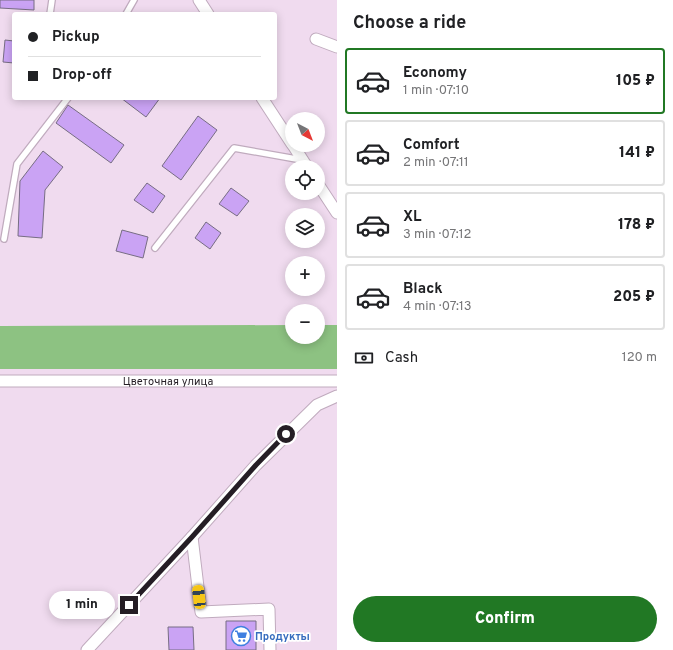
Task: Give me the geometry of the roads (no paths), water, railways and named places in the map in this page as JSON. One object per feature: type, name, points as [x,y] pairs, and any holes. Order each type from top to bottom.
[{"type":"street","points":[[199,0],[207,12]]},
{"type":"street","points":[[316,39],[337,47]]},
{"type":"street","points":[[263,100],[285,133]]},
{"type":"street","points":[[325,195],[337,213]]},
{"type":"street","name":"Цветочная улица","points":[[0,381],[337,381]]},
{"type":"street","points":[[87,650],[192,537],[256,465],[306,414],[317,405],[337,396]]},
{"type":"street","points":[[192,537],[201,612],[269,609],[270,650]]},
{"type":"lane","points":[[50,12],[52,0]]},
{"type":"lane","points":[[127,12],[134,0]]},
{"type":"lane","points":[[4,239],[17,164],[66,100]]},
{"type":"lane","points":[[155,248],[234,148],[287,160]]},
{"type":"place","name":"Продукты","points":[[241,636]]}]
